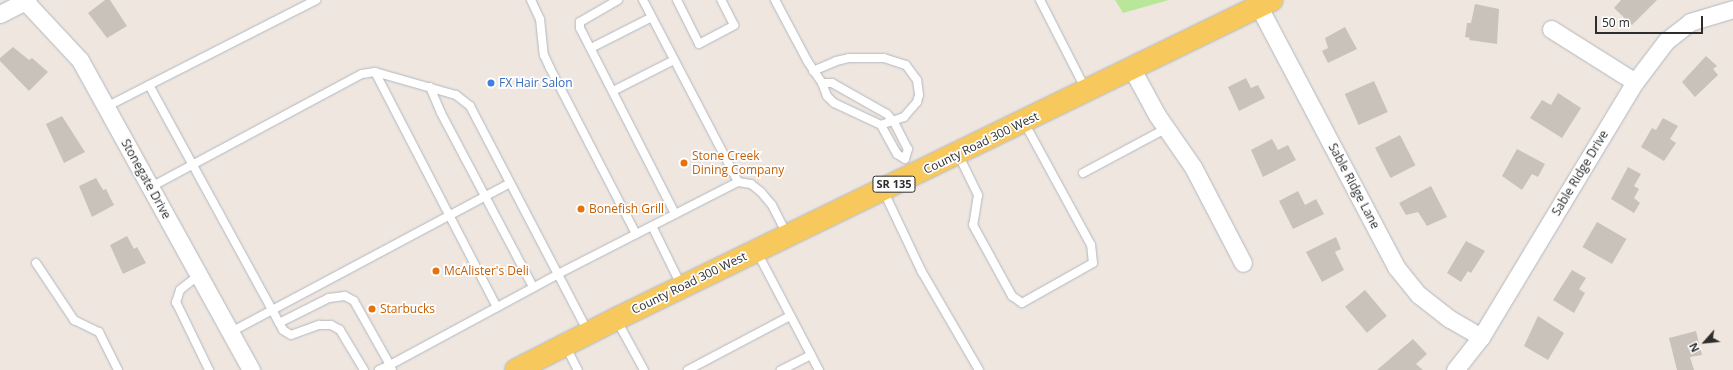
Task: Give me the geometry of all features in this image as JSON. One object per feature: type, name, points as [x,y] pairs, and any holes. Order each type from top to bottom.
[{"type":"main road","name":"County Road 300 West","points":[[516,370],[589,332],[756,250],[883,190],[909,167],[958,154],[1266,3]]},
{"type":"street","points":[[0,14],[25,0]]},
{"type":"street","name":"Stonegate Drive","points":[[25,0],[80,60],[251,370]]},
{"type":"street","name":"Sable Ridge Lane","points":[[1266,3],[1396,266],[1425,299],[1450,319],[1481,337]]},
{"type":"street","name":"Sable Ridge Drive","points":[[1455,370],[1481,337],[1635,82],[1666,41],[1681,28],[1702,17],[1733,9]]},
{"type":"street","points":[[1551,29],[1635,82]]},
{"type":"street","points":[[1132,69],[1157,115],[1193,167],[1243,263]]},
{"type":"lane","points":[[106,106],[316,0]]},
{"type":"lane","points":[[531,0],[540,19],[544,55],[636,234]]},
{"type":"lane","points":[[618,0],[580,22],[580,28],[675,214]]},
{"type":"lane","points":[[643,0],[738,182]]},
{"type":"lane","points":[[677,0],[699,44],[734,25],[721,0]]},
{"type":"lane","points":[[775,0],[813,72],[822,83],[827,96],[834,103],[881,126],[897,154],[909,167]]},
{"type":"lane","points":[[1040,0],[1087,91]]},
{"type":"lane","points":[[590,48],[652,17]]},
{"type":"lane","points":[[813,72],[836,61],[849,58],[884,58],[906,65],[916,80],[919,95],[908,114],[894,122],[881,126]]},
{"type":"lane","points":[[613,92],[674,60]]},
{"type":"lane","points":[[375,72],[497,306]]},
{"type":"lane","points":[[151,187],[362,74],[375,72],[456,95],[470,106],[589,332]]},
{"type":"lane","points":[[822,83],[832,83],[887,114],[894,122],[908,149],[909,167]]},
{"type":"lane","points":[[149,84],[271,311],[279,323],[291,335],[319,325],[331,325],[340,330],[364,370]]},
{"type":"lane","points":[[430,87],[441,114],[483,197],[533,288]]},
{"type":"lane","points":[[958,154],[978,195],[973,225],[1012,296],[1022,303],[1093,263],[1091,245],[1024,122]]},
{"type":"lane","points":[[1083,173],[1167,128]]},
{"type":"lane","points":[[379,370],[391,367],[497,306],[738,182],[751,184],[761,192],[772,205],[787,236]]},
{"type":"lane","points":[[231,332],[510,183]]},
{"type":"lane","points":[[883,190],[922,272],[979,370]]},
{"type":"lane","points":[[652,226],[682,287]]},
{"type":"lane","points":[[756,250],[819,370]]},
{"type":"lane","points":[[36,262],[74,320],[99,332],[118,370]]},
{"type":"lane","points":[[199,275],[180,290],[176,302],[209,370]]},
{"type":"lane","points":[[279,323],[329,298],[345,296],[354,301],[391,367]]},
{"type":"lane","points":[[688,370],[790,316]]},
{"type":"lane","points":[[616,319],[644,370]]},
{"type":"lane","points":[[565,345],[578,370]]},
{"type":"lane","points":[[781,370],[811,355]]},
{"type":"green space","points":[[1115,0],[1169,0],[1123,13]]},
{"type":"building","points":[[105,0],[110,0],[127,26],[107,38],[88,13]]},
{"type":"building","points":[[1621,0],[1657,0],[1632,25],[1614,8]]},
{"type":"building","points":[[1475,4],[1499,9],[1497,44],[1469,40],[1470,38],[1465,37],[1467,23],[1471,23]]},
{"type":"building","points":[[1345,27],[1357,49],[1328,63],[1322,51],[1328,48],[1325,38]]},
{"type":"building","points":[[13,47],[29,60],[32,58],[48,72],[29,91],[0,61],[0,58]]},
{"type":"building","points":[[1706,56],[1717,66],[1713,69],[1718,75],[1695,97],[1682,82]]},
{"type":"building","points":[[1246,78],[1251,88],[1258,85],[1265,98],[1239,111],[1228,87]]},
{"type":"building","points":[[1374,81],[1388,112],[1359,125],[1345,94]]},
{"type":"building","points":[[1558,93],[1581,108],[1562,138],[1530,118],[1542,100],[1551,105]]},
{"type":"building","points":[[62,116],[85,152],[64,163],[46,124]]},
{"type":"building","points":[[1663,118],[1678,126],[1670,139],[1676,143],[1664,161],[1641,147],[1652,128],[1656,130]]},
{"type":"building","points":[[1400,135],[1415,165],[1390,178],[1375,148]]},
{"type":"building","points":[[1272,139],[1278,150],[1288,145],[1296,160],[1263,177],[1251,150]]},
{"type":"building","points":[[1517,149],[1545,164],[1538,177],[1532,174],[1522,190],[1502,176]]},
{"type":"building","points":[[1628,167],[1641,174],[1634,186],[1639,189],[1634,198],[1640,203],[1634,213],[1611,199]]},
{"type":"building","points":[[96,178],[103,190],[106,189],[114,205],[92,217],[79,186]]},
{"type":"building","points":[[1431,186],[1447,217],[1427,226],[1418,212],[1406,215],[1399,203]]},
{"type":"building","points":[[1298,191],[1305,205],[1316,199],[1324,214],[1293,229],[1279,201]]},
{"type":"building","points":[[1597,222],[1626,239],[1612,264],[1582,247]]},
{"type":"building","points":[[127,236],[134,249],[137,247],[146,263],[123,274],[110,245]]},
{"type":"building","points":[[1336,237],[1341,249],[1335,252],[1344,270],[1322,282],[1306,252]]},
{"type":"building","points":[[1466,241],[1485,251],[1471,273],[1468,271],[1461,282],[1447,273]]},
{"type":"building","points":[[1572,270],[1586,278],[1579,289],[1585,293],[1574,313],[1553,300]]},
{"type":"building","points":[[1365,290],[1387,316],[1367,333],[1345,307]]},
{"type":"building","points":[[1538,316],[1564,333],[1548,360],[1524,346]]},
{"type":"building","points":[[1696,331],[1702,355],[1690,357],[1694,370],[1677,370],[1669,338]]},
{"type":"building","points":[[1413,339],[1427,354],[1416,364],[1423,370],[1377,370]]},
{"type":"place","name":"FX Hair Salon","points":[[491,83]]},
{"type":"place","name":"Stone Creek Dining Company","points":[[684,163]]},
{"type":"place","name":"Bonefish Grill","points":[[581,209]]},
{"type":"place","name":"McAlister's Deli","points":[[436,271]]},
{"type":"place","name":"Starbucks","points":[[372,309]]}]
